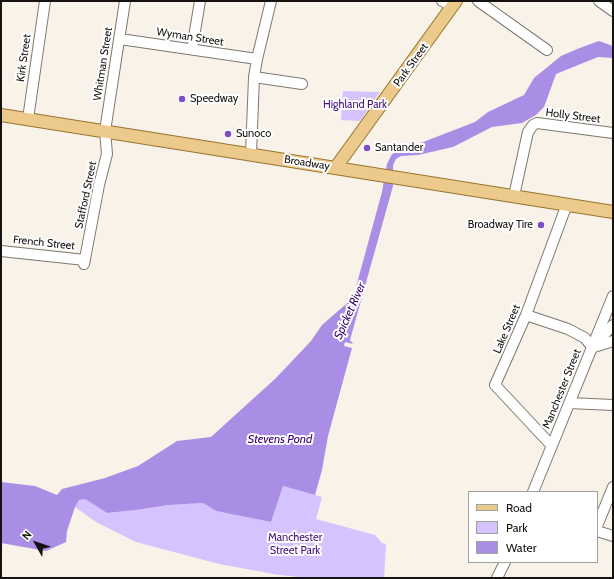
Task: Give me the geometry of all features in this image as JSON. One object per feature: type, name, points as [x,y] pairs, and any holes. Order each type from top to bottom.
[{"type":"main road","name":"Park Street","points":[[336,167],[450,3]]},
{"type":"main road","name":"Broadway","points":[[1,115],[613,212]]},
{"type":"street","name":"Kirk Street","points":[[28,119],[45,1]]},
{"type":"street","name":"Whitman Street","points":[[104,131],[125,1]]},
{"type":"street","points":[[192,49],[200,1]]},
{"type":"street","points":[[251,154],[254,77],[271,1]]},
{"type":"street","points":[[478,1],[547,50]]},
{"type":"street","points":[[599,1],[613,10]]},
{"type":"street","name":"Wyman Street","points":[[120,38],[257,59]]},
{"type":"street","points":[[254,77],[302,84]]},
{"type":"street","name":"Holly Street","points":[[514,196],[528,132],[532,125],[537,123],[613,133]]},
{"type":"street","name":"Stafford Street","points":[[84,262],[98,185],[107,154],[104,131]]},
{"type":"street","name":"Lake Street","points":[[552,446],[495,385],[526,315],[567,204]]},
{"type":"street","name":"French Street","points":[[1,251],[84,262]]},
{"type":"street","name":"Manchester Street","points":[[534,491],[613,296]]},
{"type":"street","points":[[526,315],[568,329],[585,338],[592,348]]},
{"type":"street","points":[[592,348],[613,325]]},
{"type":"street","points":[[592,348],[613,341]]},
{"type":"street","points":[[569,403],[613,405]]},
{"type":"street","points":[[598,524],[613,487]]},
{"type":"street","points":[[598,531],[613,536]]},
{"type":"street","points":[[497,578],[504,563]]},
{"type":"green space","name":"Highland Park","points":[[343,91],[380,92],[360,121],[341,120]]},
{"type":"green space","name":"Manchester Street Park","points":[[283,486],[322,497],[316,519],[375,535],[382,543],[386,544],[384,578],[308,578],[279,575],[219,564],[136,542],[96,522],[75,507],[79,500],[85,499],[107,513],[169,505],[203,503],[216,511],[271,522]]},
{"type":"water","name":"Stevens Pond","points":[[599,41],[613,46],[613,58],[598,57],[556,74],[544,107],[536,115],[522,123],[492,127],[453,147],[418,155],[401,156],[396,159],[393,165],[393,186],[350,340],[353,344],[345,342],[344,346],[352,348],[328,436],[322,470],[315,495],[283,486],[271,522],[216,511],[203,503],[169,505],[107,513],[85,499],[79,500],[75,507],[67,531],[66,542],[46,551],[1,543],[1,482],[35,486],[57,495],[62,489],[105,478],[138,466],[177,441],[211,437],[276,378],[311,341],[322,325],[353,298],[382,192],[387,164],[392,154],[475,122],[488,112],[524,95],[534,78],[561,56]]},
{"type":"place","name":"Speedway","points":[[182,99]]},
{"type":"place","name":"Sunoco","points":[[228,134]]},
{"type":"place","name":"Santander","points":[[367,148]]},
{"type":"place","name":"Broadway Tire","points":[[541,225]]},
{"type":"water label","name":"Spicket River","points":[[350,311]]}]
